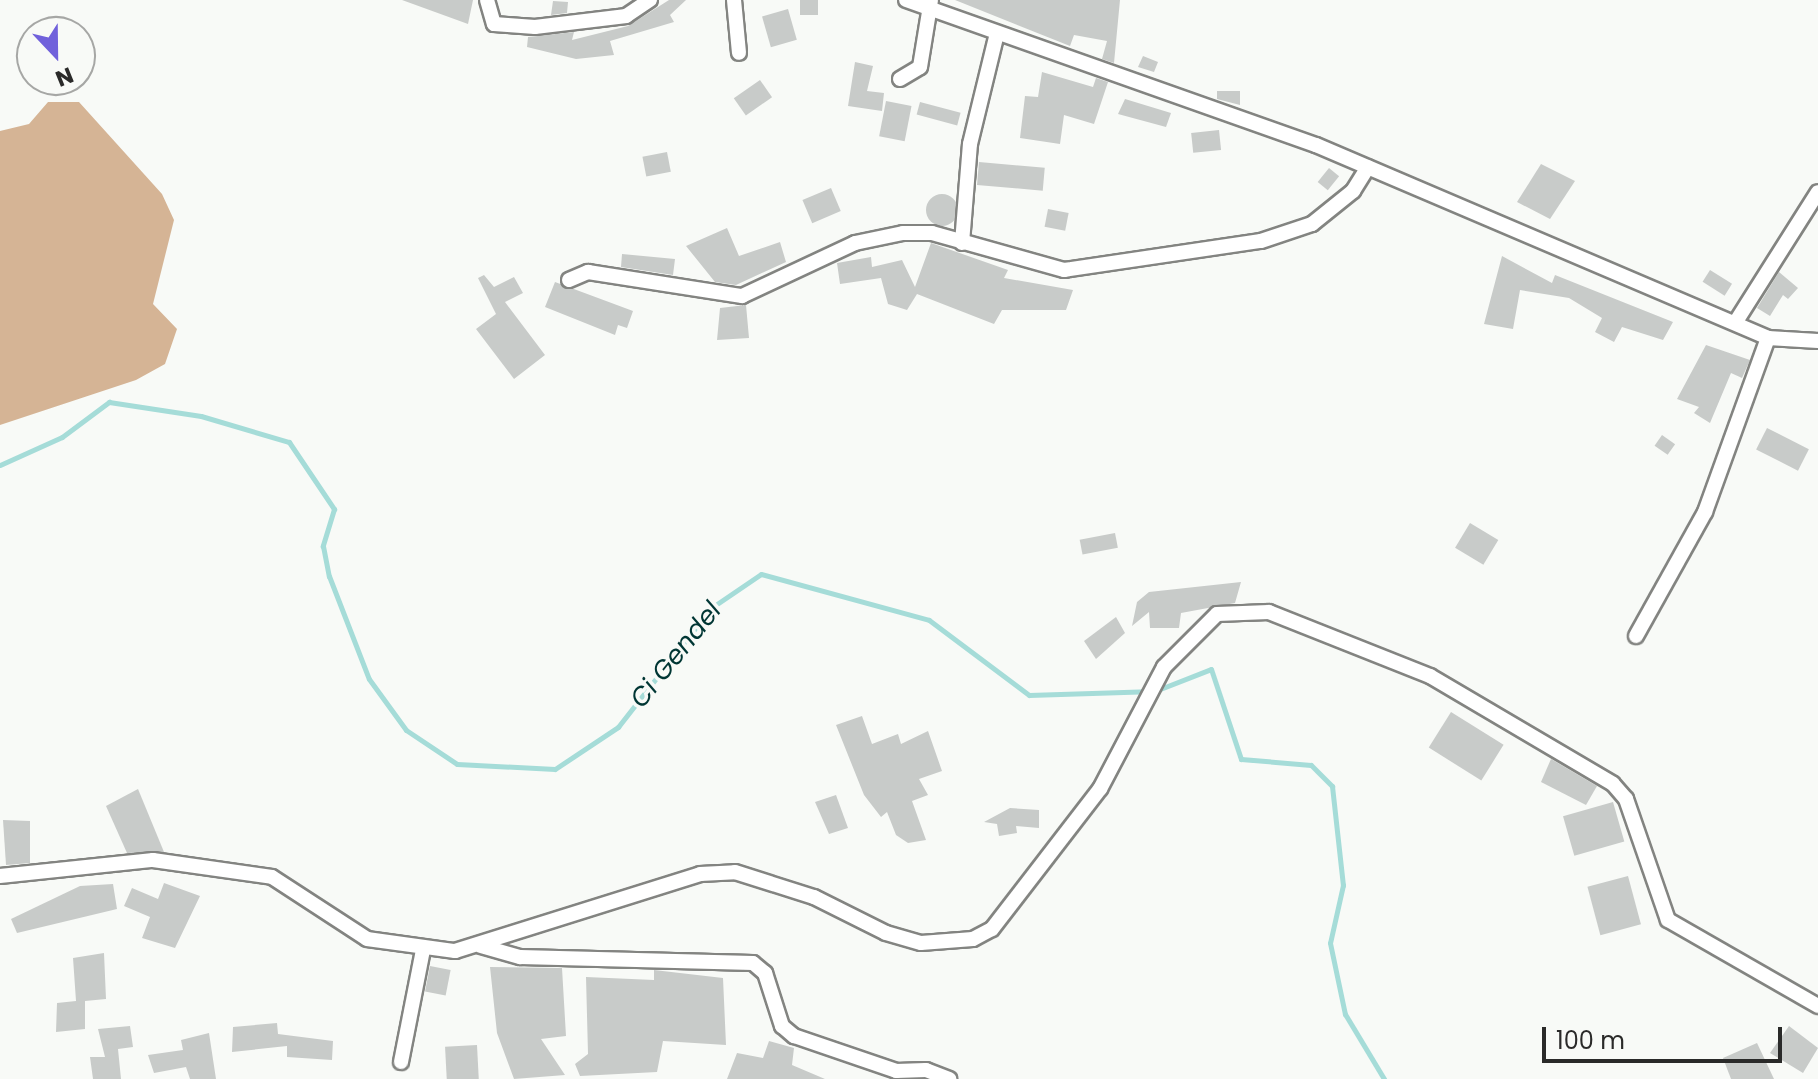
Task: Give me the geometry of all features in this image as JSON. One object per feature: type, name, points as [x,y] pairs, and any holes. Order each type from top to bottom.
[{"type":"street","points":[[487,0],[494,24],[535,27],[626,16],[650,0]]},
{"type":"street","points":[[734,0],[739,53]]},
{"type":"street","points":[[906,0],[928,4],[997,33],[1368,167],[1737,320],[1768,338],[1818,341]]},
{"type":"street","points":[[900,79],[920,67],[928,4]]},
{"type":"street","points":[[962,243],[970,144],[997,33]]},
{"type":"street","points":[[569,280],[588,272],[742,296],[871,239],[932,233],[1064,270],[1261,241],[1312,224],[1353,191],[1368,167]]},
{"type":"street","points":[[1737,320],[1818,192]]},
{"type":"street","points":[[1636,636],[1705,512],[1768,338]]},
{"type":"street","points":[[0,876],[153,860],[272,877],[367,939],[423,950],[481,946],[700,874],[735,872],[897,936],[973,939],[992,929],[1100,789],[1153,685],[1209,621],[1234,610],[1282,614],[1394,659],[1613,784],[1626,799],[1668,920],[1818,1006]]},
{"type":"street","points":[[481,946],[532,958],[753,963],[765,973],[782,1026],[794,1036],[896,1071],[926,1070],[949,1079]]},
{"type":"street","points":[[401,1062],[423,950]]},
{"type":"shaded area","points":[[48,102],[79,102],[162,194],[174,220],[153,304],[177,329],[165,364],[136,380],[0,425],[0,131],[29,124]]},
{"type":"building","points":[[402,0],[473,0],[468,24]]},
{"type":"building","points":[[669,0],[686,0],[670,15],[674,22],[610,41],[614,55],[576,59],[527,47],[528,37],[574,32],[572,40],[628,26]]},
{"type":"building","points":[[800,0],[818,0],[818,15],[800,15]]},
{"type":"building","points":[[955,0],[1120,0],[1114,63],[1102,59],[1107,41],[1074,35],[1070,46]]},
{"type":"building","points":[[553,1],[568,2],[567,13],[551,15]]},
{"type":"building","points":[[788,9],[797,40],[771,47],[762,16]]},
{"type":"building","points":[[1143,56],[1158,62],[1154,72],[1138,67]]},
{"type":"building","points":[[855,62],[873,66],[867,91],[884,93],[882,111],[848,106]]},
{"type":"building","points":[[1042,72],[1093,87],[1096,78],[1108,82],[1094,124],[1064,115],[1060,144],[1020,138],[1025,96],[1038,97]]},
{"type":"building","points":[[760,80],[772,97],[746,116],[734,98]]},
{"type":"building","points":[[1217,91],[1240,91],[1240,105],[1217,99]]},
{"type":"building","points":[[1125,99],[1171,113],[1166,127],[1118,114]]},
{"type":"building","points":[[886,101],[912,106],[905,141],[879,136]]},
{"type":"building","points":[[920,102],[961,113],[957,125],[917,115]]},
{"type":"building","points":[[1219,130],[1221,150],[1193,153],[1191,133]]},
{"type":"building","points":[[667,152],[671,172],[646,176],[642,157]]},
{"type":"building","points":[[979,162],[1045,168],[1043,191],[977,185]]},
{"type":"building","points":[[1541,164],[1575,181],[1550,219],[1517,202]]},
{"type":"building","points":[[1329,168],[1339,176],[1328,190],[1318,182]]},
{"type":"building","points":[[831,188],[841,211],[812,223],[802,200]]},
{"type":"building","points":[[942,194],[953,199],[958,210],[953,221],[942,226],[931,221],[926,210],[931,199]]},
{"type":"building","points":[[1048,209],[1069,213],[1065,231],[1045,227]]},
{"type":"building","points":[[727,228],[739,256],[780,242],[786,262],[736,285],[715,282],[686,246]]},
{"type":"building","points":[[931,243],[1008,270],[1004,278],[1073,290],[1066,310],[1002,310],[994,324],[917,294],[907,310],[888,304],[881,278],[840,284],[837,263],[871,257],[872,267],[902,260],[915,287]]},
{"type":"building","points":[[622,254],[675,259],[673,275],[621,267]]},
{"type":"building","points":[[1502,256],[1552,283],[1555,275],[1673,322],[1663,340],[1622,327],[1614,342],[1595,332],[1602,318],[1569,298],[1520,290],[1513,329],[1484,324]]},
{"type":"building","points":[[1710,270],[1732,284],[1725,296],[1703,282]]},
{"type":"building","points":[[1779,272],[1798,288],[1788,299],[1783,295],[1770,316],[1757,308]]},
{"type":"building","points":[[484,275],[494,287],[514,277],[523,293],[505,302],[545,355],[514,379],[476,329],[496,314],[478,278]]},
{"type":"building","points":[[555,282],[633,311],[627,328],[618,325],[615,335],[545,307]]},
{"type":"building","points":[[746,305],[749,338],[717,340],[720,308]]},
{"type":"building","points":[[1706,345],[1750,360],[1742,378],[1731,373],[1710,423],[1694,413],[1699,407],[1677,399]]},
{"type":"building","points":[[1767,428],[1809,449],[1798,471],[1756,449]]},
{"type":"building","points":[[1662,435],[1675,444],[1668,455],[1655,446]]},
{"type":"building","points":[[1470,523],[1498,540],[1483,565],[1455,548]]},
{"type":"building","points":[[1115,533],[1118,548],[1083,555],[1080,540]]},
{"type":"building","points":[[1241,582],[1235,603],[1181,613],[1179,628],[1150,628],[1149,612],[1132,626],[1137,602],[1149,592]]},
{"type":"building","points":[[1116,617],[1125,633],[1096,659],[1084,641]]},
{"type":"building","points":[[1451,712],[1504,745],[1481,780],[1429,748]]},
{"type":"building","points":[[862,716],[872,744],[898,734],[901,744],[928,731],[942,771],[919,779],[928,795],[912,801],[926,840],[908,843],[896,835],[887,812],[881,817],[864,795],[836,725]]},
{"type":"building","points":[[1551,759],[1597,786],[1586,805],[1541,782]]},
{"type":"building","points":[[138,789],[164,852],[127,853],[106,806]]},
{"type":"building","points":[[836,795],[848,828],[829,834],[815,802]]},
{"type":"building","points":[[1613,802],[1624,841],[1574,856],[1563,816]]},
{"type":"building","points":[[1010,808],[1039,810],[1039,828],[1016,826],[1017,833],[999,836],[997,824],[984,822]]},
{"type":"building","points":[[3,820],[30,821],[30,863],[6,865]]},
{"type":"building","points":[[1628,876],[1641,924],[1600,935],[1587,887]]},
{"type":"building","points":[[164,883],[200,896],[175,948],[142,938],[150,917],[124,906],[132,888],[158,899]]},
{"type":"building","points":[[113,884],[117,909],[17,933],[11,919],[80,886]]},
{"type":"building","points":[[104,953],[106,999],[85,1001],[85,1029],[56,1032],[57,1003],[76,1001],[73,958]]},
{"type":"building","points":[[430,966],[451,970],[446,996],[425,992]]},
{"type":"building","points":[[490,967],[562,968],[566,1036],[541,1039],[565,1075],[514,1079],[497,1033]]},
{"type":"building","points":[[654,970],[723,978],[726,1045],[663,1041],[657,1072],[580,1076],[575,1064],[588,1054],[586,977],[654,980]]},
{"type":"building","points":[[277,1023],[278,1034],[333,1041],[332,1060],[287,1057],[287,1046],[232,1052],[233,1027]]},
{"type":"building","points":[[130,1026],[133,1047],[118,1049],[121,1079],[93,1079],[90,1057],[105,1057],[98,1029]]},
{"type":"building","points":[[1789,1026],[1818,1048],[1803,1073],[1770,1053]]},
{"type":"building","points":[[209,1033],[216,1079],[190,1079],[186,1067],[154,1073],[148,1055],[183,1050],[181,1040]]},
{"type":"building","points":[[769,1041],[794,1048],[792,1065],[825,1079],[727,1079],[737,1053],[763,1058]]},
{"type":"building","points":[[1757,1043],[1774,1079],[1731,1079],[1723,1058]]},
{"type":"building","points":[[477,1045],[479,1079],[447,1079],[445,1047]]},
{"type":"waterway","name":"Ci Gendel","points":[[0,465],[62,437],[109,402],[201,416],[289,442],[334,509],[323,546],[329,576],[369,679],[406,730],[457,764],[555,769],[618,727],[711,608],[761,574],[929,620],[1029,695],[1155,691],[1211,669],[1241,759],[1311,765],[1332,786],[1343,885],[1330,943],[1345,1014],[1384,1079]]}]
